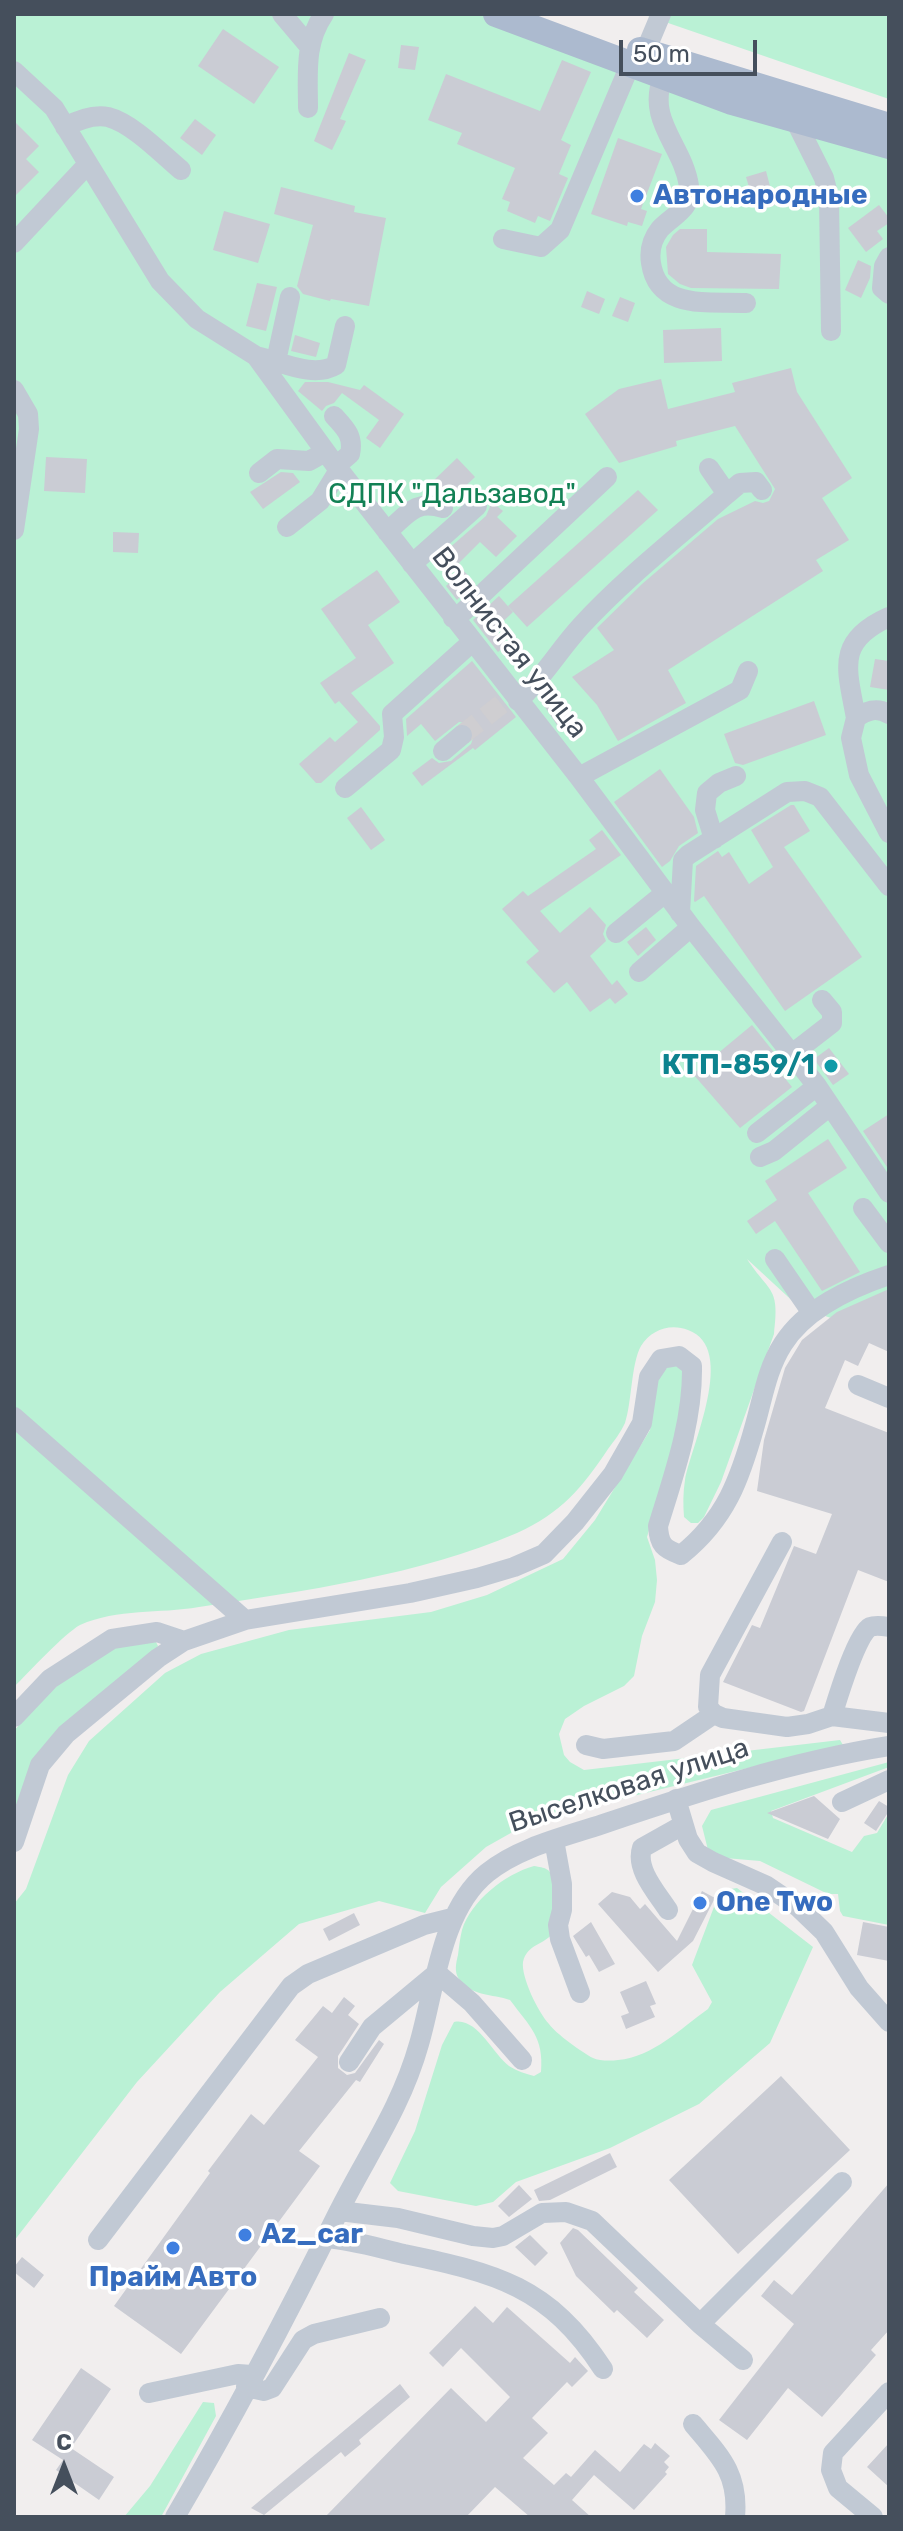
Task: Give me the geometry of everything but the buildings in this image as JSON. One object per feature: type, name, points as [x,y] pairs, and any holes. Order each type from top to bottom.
[{"type":"main road","points":[[496,14],[638,59],[889,126]]},
{"type":"main road","points":[[538,14],[638,59],[663,77],[732,102],[889,146]]},
{"type":"street","points":[[282,14],[309,46]]},
{"type":"street","points":[[308,108],[309,46],[324,14]]},
{"type":"street","points":[[503,239],[541,247],[560,230],[661,14]]},
{"type":"street","name":"Волнистая улица","points":[[14,71],[54,108],[160,281],[197,319],[256,356],[513,698],[579,777],[665,893],[817,1086],[889,1193]]},
{"type":"street","points":[[663,77],[657,100],[660,117],[688,180],[690,192],[688,204],[653,240],[649,254],[652,272],[668,296],[689,301],[746,303]]},
{"type":"street","points":[[65,127],[82,118],[108,117],[131,130],[181,170]]},
{"type":"street","points":[[795,120],[824,178],[829,198],[831,331]]},
{"type":"street","points":[[14,243],[87,165]]},
{"type":"street","points":[[889,257],[884,266],[882,288],[889,294]]},
{"type":"street","points":[[276,361],[290,297]]},
{"type":"street","points":[[256,356],[327,371],[336,365],[345,326]]},
{"type":"street","points":[[14,390],[28,414],[29,429],[14,530]]},
{"type":"street","points":[[259,473],[277,459],[333,462],[350,454],[352,442],[349,432],[334,416]]},
{"type":"street","points":[[287,527],[320,501],[333,462]]},
{"type":"street","points":[[709,468],[727,494]]},
{"type":"street","points":[[453,618],[607,477]]},
{"type":"street","points":[[513,698],[558,657],[580,627],[604,603],[740,483],[756,482],[762,490]]},
{"type":"street","points":[[387,532],[417,506],[428,503],[443,508]]},
{"type":"street","points":[[412,564],[477,506]]},
{"type":"street","points":[[889,617],[869,626],[848,651],[848,676],[856,718],[851,738],[859,775],[889,833]]},
{"type":"street","points":[[345,788],[391,750],[394,737],[392,714],[472,642]]},
{"type":"street","points":[[579,777],[740,690],[748,671]]},
{"type":"street","points":[[856,718],[866,710],[881,710],[889,714]]},
{"type":"street","points":[[443,751],[462,735]]},
{"type":"street","points":[[714,839],[705,810],[707,793],[719,783],[736,776]]},
{"type":"street","points":[[639,972],[686,920],[683,860],[787,792],[805,791],[820,797],[889,886]]},
{"type":"street","points":[[616,933],[665,893]]},
{"type":"street","points":[[792,1054],[832,1023],[832,1012],[822,1000]]},
{"type":"street","points":[[757,1133],[817,1086]]},
{"type":"street","points":[[760,1157],[774,1151],[830,1106]]},
{"type":"street","points":[[863,1208],[889,1243]]},
{"type":"street","points":[[775,1259],[812,1313]]},
{"type":"street","points":[[14,1842],[40,1765],[66,1734],[158,1658],[184,1641],[245,1620],[410,1593],[514,1567],[544,1554],[575,1522],[613,1474],[642,1423],[649,1377],[661,1359],[679,1356],[692,1366],[691,1397],[686,1431],[658,1526],[659,1539],[665,1549],[681,1555],[703,1537],[721,1515],[754,1427],[767,1376],[784,1343],[812,1313],[852,1288],[889,1275]]},
{"type":"street","points":[[858,1385],[889,1398]]},
{"type":"street","points":[[14,1417],[245,1620]]},
{"type":"street","points":[[782,1542],[710,1675],[708,1707],[714,1714],[734,1720],[787,1727],[832,1716],[889,1723]]},
{"type":"street","points":[[832,1716],[852,1656],[864,1631],[876,1626],[889,1627]]},
{"type":"street","points":[[14,1717],[50,1679],[112,1639],[157,1632],[184,1641]]},
{"type":"street","points":[[586,1745],[603,1749],[674,1741],[714,1714]]},
{"type":"street","name":"Выселковая улица","points":[[175,2517],[398,2105],[415,2058],[452,1918],[470,1889],[514,1855],[554,1840],[676,1799],[889,1746]]},
{"type":"street","points":[[842,1802],[889,1780]]},
{"type":"street","points":[[676,1799],[688,1839],[697,1853],[767,1886],[798,1907],[824,1932],[859,1988],[889,2022]]},
{"type":"street","points":[[668,1910],[641,1866],[639,1857],[642,1848],[683,1825]]},
{"type":"street","points":[[554,1840],[562,1884],[562,1910],[558,1925],[560,1939],[580,1993]]},
{"type":"street","points":[[98,2240],[291,1986],[308,1974],[424,1925],[452,1918]]},
{"type":"street","points":[[349,2062],[372,2027],[437,1973],[472,2003],[522,2060]]},
{"type":"street","points":[[700,2324],[842,2182]]},
{"type":"street","points":[[339,2211],[398,2218],[493,2238],[503,2236],[542,2213],[579,2215],[592,2221],[700,2324],[743,2360]]},
{"type":"street","points":[[326,2238],[455,2264],[523,2288],[568,2321],[603,2369]]},
{"type":"street","points":[[149,2393],[238,2374],[264,2391],[272,2388],[303,2340],[314,2334],[380,2318]]},
{"type":"street","points":[[873,2517],[838,2488],[831,2470],[833,2453],[889,2392]]},
{"type":"street","points":[[693,2424],[726,2463],[734,2486],[735,2517]]},
{"type":"green space","name":"СДПК \"Дальзавод\"","points":[[14,14],[508,14],[889,145],[889,1338],[799,1307],[747,1259],[774,1298],[774,1334],[721,1482],[698,1523],[691,1523],[684,1517],[684,1489],[708,1399],[711,1376],[709,1356],[702,1340],[688,1330],[662,1329],[641,1346],[635,1363],[625,1423],[617,1436],[569,1498],[532,1525],[480,1548],[361,1580],[199,1607],[94,1620],[65,1636],[14,1687]]},
{"type":"green space","points":[[642,14],[889,14],[889,99]]},
{"type":"green space","points":[[670,1366],[683,1369],[687,1380],[675,1440],[647,1537],[655,1560],[655,1602],[642,1636],[634,1676],[624,1686],[565,1719],[559,1734],[564,1755],[584,1770],[840,1740],[843,1745],[525,1825],[486,1847],[441,1887],[425,1913],[379,1901],[299,1924],[220,1992],[137,2082],[14,2241],[14,1904],[26,1889],[68,1775],[89,1741],[165,1673],[201,1654],[289,1630],[431,1612],[487,1595],[563,1559],[595,1520],[650,1430],[655,1389],[661,1371]]},
{"type":"green space","points":[[156,1642],[158,1646],[154,1652],[61,1726],[14,1814],[14,1731],[59,1684],[99,1654],[123,1644]]},
{"type":"green space","points":[[889,1762],[889,1767],[771,1811],[773,1818],[852,1852],[864,1836],[877,1833],[889,1813],[889,1925],[843,1916],[838,1894],[828,1894],[760,1861],[725,1858],[708,1850],[702,1826],[711,1810]]},
{"type":"green space","points":[[534,1866],[546,1869],[553,1879],[553,1933],[525,1956],[523,1968],[527,1985],[552,2028],[596,2059],[631,2058],[655,2048],[708,2009],[712,2002],[692,1965],[717,1899],[724,1890],[737,1888],[813,1947],[770,2043],[699,2104],[610,2148],[516,2182],[493,2202],[476,2206],[398,2191],[390,2183],[415,2131],[442,2045],[454,2022],[470,2025],[512,2068],[534,2076],[541,2072],[538,2041],[510,2000],[469,1989],[459,1979],[456,1970],[462,1930],[473,1909],[501,1882]]},
{"type":"green space","points":[[203,2402],[214,2403],[216,2416],[161,2517],[124,2517],[150,2486]]},
{"type":"tunnel","points":[[462,735],[508,699]]},
{"type":"place","name":"Автонародные","points":[[637,196]]},
{"type":"place","name":"КТП-859/1","points":[[831,1066]]},
{"type":"place","name":"One Two","points":[[700,1903]]},
{"type":"place","name":"Az_car","points":[[245,2235]]},
{"type":"place","name":"Прайм Авто","points":[[173,2248]]}]
